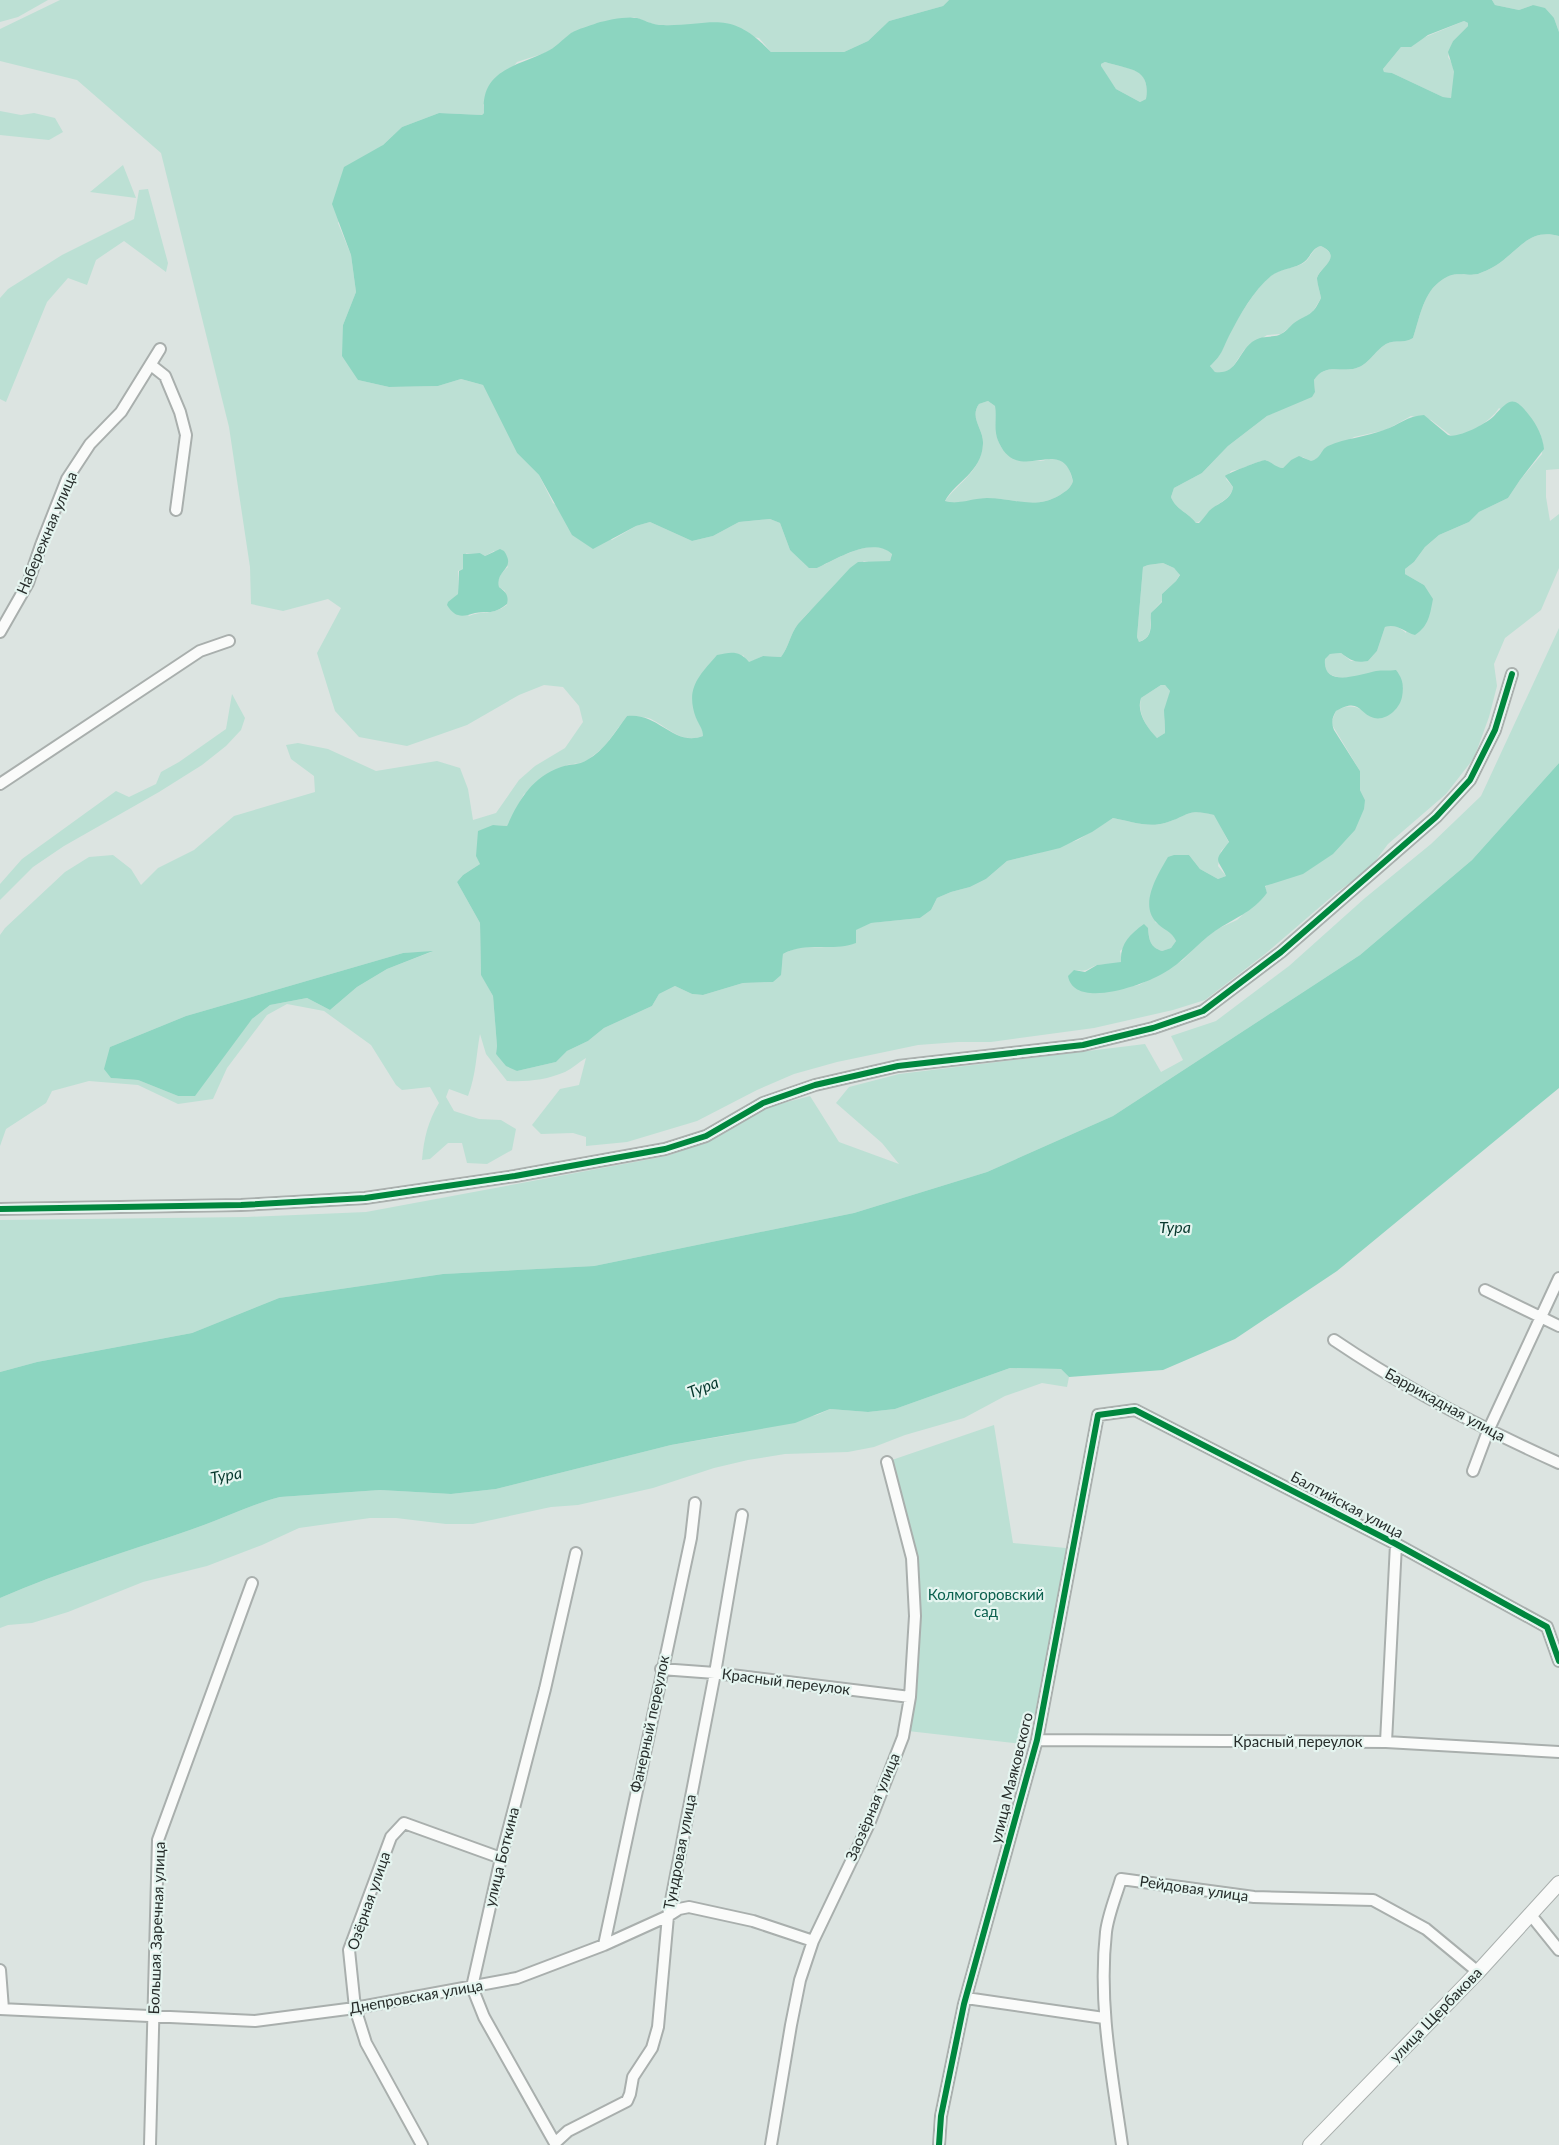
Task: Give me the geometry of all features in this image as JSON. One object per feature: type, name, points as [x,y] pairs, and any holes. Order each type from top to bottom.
[{"type":"street","name":"Набережная улица","points":[[0,632],[28,583],[40,545],[68,479],[90,444],[121,412],[160,349]]},
{"type":"street","points":[[151,365],[165,376],[180,412],[186,435],[176,510]]},
{"type":"street","points":[[0,784],[200,651],[229,642]]},
{"type":"street","points":[[0,1209],[241,1205],[365,1198],[514,1176],[665,1149],[706,1136],[763,1103],[815,1085],[898,1066],[1083,1045],[1153,1029],[1203,1011],[1281,952],[1443,810],[1470,780],[1496,730],[1512,674]]},
{"type":"street","points":[[1473,1472],[1488,1431],[1559,1278]]},
{"type":"street","points":[[1485,1290],[1559,1326]]},
{"type":"street","name":"Баррикадная улица","points":[[1334,1340],[1368,1363],[1488,1431],[1559,1463]]},
{"type":"street","name":"Балтийская улица","points":[[1098,1415],[1135,1410],[1396,1544],[1547,1627],[1559,1661]]},
{"type":"street","name":"улица Маяковского","points":[[939,2145],[941,2116],[966,1998],[1037,1740],[1098,1415]]},
{"type":"street","name":"Заозёрная улица","points":[[771,2145],[800,1980],[813,1941],[869,1824],[903,1737],[910,1697],[915,1616],[912,1558],[887,1462]]},
{"type":"street","name":"Фанерный переулок","points":[[604,1944],[691,1538],[695,1503]]},
{"type":"street","name":"Тундровая улица","points":[[555,2144],[568,2131],[627,2101],[633,2077],[652,2048],[658,2026],[668,1916],[715,1673],[742,1515]]},
{"type":"street","points":[[1386,1742],[1396,1544]]},
{"type":"street","name":"улица Боткина","points":[[472,1987],[501,1858],[545,1689],[576,1553]]},
{"type":"street","name":"Большая Заречная улица","points":[[150,2145],[158,1840],[252,1583]]},
{"type":"street","name":"Красный переулок","points":[[662,1669],[715,1673],[910,1697]]},
{"type":"street","name":"Красный переулок","points":[[1037,1740],[1386,1742],[1559,1752]]},
{"type":"street","name":"Озёрная улица","points":[[422,2145],[366,2043],[355,2008],[349,1950],[391,1837],[404,1823],[501,1858]]},
{"type":"street","name":"Рейдовая улица","points":[[1122,2145],[1104,2018],[1106,1930],[1121,1879],[1254,1897],[1373,1900],[1426,1929],[1478,1972]]},
{"type":"street","name":"улица Щербакова","points":[[1310,2145],[1478,1972],[1559,1883]]},
{"type":"street","name":"Днепровская улица","points":[[2,2009],[255,2021],[355,2008],[517,1978],[604,1944],[679,1909],[702,1909],[753,1921],[813,1941]]},
{"type":"street","points":[[1530,1914],[1559,1950]]},
{"type":"street","points":[[0,1970],[2,2009]]},
{"type":"street","points":[[472,1987],[484,2017],[555,2144]]},
{"type":"street","points":[[966,1998],[1104,2018]]},
{"type":"green space","points":[[0,0],[48,0],[18,17],[0,22]]},
{"type":"green space","points":[[60,0],[949,0],[943,6],[889,21],[868,41],[844,52],[778,54],[771,52],[759,38],[680,25],[656,25],[634,17],[573,32],[548,52],[517,62],[483,105],[482,115],[439,113],[402,127],[383,145],[338,223],[351,255],[356,292],[343,325],[358,380],[389,387],[438,386],[461,379],[483,385],[517,453],[539,475],[553,503],[612,540],[636,526],[650,522],[692,541],[713,536],[739,522],[770,519],[780,523],[790,550],[817,568],[865,548],[884,548],[892,553],[890,561],[873,563],[864,561],[830,591],[798,624],[781,657],[763,656],[748,663],[743,655],[696,718],[703,730],[703,736],[682,737],[649,718],[627,716],[604,747],[585,762],[567,765],[524,794],[507,826],[493,825],[480,864],[463,875],[457,882],[480,923],[481,974],[493,996],[496,1054],[517,1071],[556,1062],[567,1051],[588,1041],[604,1028],[652,1006],[659,994],[675,986],[692,994],[703,995],[743,983],[773,982],[782,964],[783,954],[789,951],[837,945],[856,936],[855,930],[870,923],[920,918],[931,910],[937,898],[986,879],[1007,861],[1078,840],[1113,818],[1152,825],[1165,823],[1193,812],[1215,815],[1229,843],[1221,851],[1218,866],[1226,876],[1218,879],[1200,869],[1189,855],[1155,922],[1173,934],[1176,941],[1171,948],[1162,951],[1151,942],[1148,928],[1120,951],[1122,962],[1097,965],[1085,970],[1074,970],[1091,993],[1139,985],[1183,960],[1217,929],[1237,920],[1267,893],[1265,887],[1365,800],[1360,790],[1360,771],[1331,723],[1336,711],[1346,707],[1356,707],[1374,718],[1395,708],[1400,700],[1403,686],[1376,672],[1343,678],[1335,676],[1325,668],[1324,659],[1330,654],[1341,653],[1351,661],[1368,661],[1377,651],[1385,627],[1396,627],[1406,633],[1424,585],[1405,574],[1405,569],[1439,535],[1469,522],[1479,512],[1508,498],[1542,454],[1543,443],[1540,433],[1499,408],[1479,427],[1453,437],[1431,420],[1411,416],[1386,430],[1354,437],[1311,462],[1303,457],[1291,460],[1283,468],[1275,467],[1266,460],[1231,471],[1226,479],[1233,487],[1230,495],[1196,523],[1173,501],[1171,497],[1174,488],[1202,473],[1228,446],[1267,416],[1315,392],[1314,380],[1322,372],[1359,367],[1386,344],[1413,338],[1422,308],[1438,283],[1449,276],[1478,274],[1495,266],[1531,238],[1548,234],[1559,236],[1559,469],[1546,470],[1546,497],[1550,521],[1559,514],[1559,568],[1541,610],[1505,638],[1494,664],[1497,686],[1489,717],[1474,758],[1446,794],[1388,844],[1370,868],[1205,1000],[1173,1010],[1094,1028],[991,1042],[918,1045],[837,1062],[794,1074],[697,1121],[627,1142],[586,1146],[586,1137],[573,1133],[541,1134],[532,1125],[560,1089],[579,1085],[586,1058],[565,1072],[551,1077],[529,1081],[507,1081],[486,1054],[480,1034],[468,1096],[449,1089],[446,1097],[454,1111],[479,1119],[501,1120],[516,1129],[512,1150],[487,1164],[467,1163],[462,1143],[448,1143],[430,1159],[422,1160],[427,1130],[439,1103],[430,1087],[402,1090],[396,1085],[371,1045],[324,1011],[287,1004],[267,1015],[227,1068],[213,1099],[178,1104],[138,1085],[89,1081],[52,1091],[46,1103],[6,1129],[0,1146],[0,935],[65,872],[89,857],[113,855],[131,869],[141,885],[158,868],[194,850],[234,816],[315,792],[314,776],[291,759],[286,745],[298,743],[328,749],[376,771],[437,761],[460,768],[468,789],[473,820],[496,813],[519,780],[535,766],[565,748],[583,722],[579,706],[563,687],[544,685],[519,695],[467,725],[407,746],[359,737],[335,711],[317,653],[341,608],[328,599],[283,611],[251,604],[250,567],[229,427],[161,153],[77,80],[0,61],[0,29]],"holes":[[[494,551],[508,567],[499,578],[499,587],[505,591],[507,605],[496,611],[469,616],[455,598],[458,594],[458,571],[463,569],[466,553],[480,553],[485,556]],[[431,952],[387,969],[357,987],[330,1010],[307,998],[270,1005],[252,1019],[178,1096],[138,1080],[111,1078],[110,1047],[186,1016],[403,953]]]},
{"type":"green space","points":[[1492,0],[1559,0],[1559,32],[1554,18],[1533,5],[1519,10],[1495,5]]},
{"type":"green space","points":[[1464,21],[1468,23],[1468,26],[1453,41],[1448,57],[1453,67],[1454,77],[1451,98],[1443,97],[1392,73],[1384,72],[1383,69],[1401,47]]},
{"type":"green space","points":[[1105,62],[1142,75],[1147,88],[1146,99],[1140,102],[1116,89],[1100,66]]},
{"type":"green space","points":[[0,111],[21,115],[34,113],[55,118],[63,132],[49,140],[0,135]]},
{"type":"green space","points":[[123,165],[136,198],[90,192]]},
{"type":"green space","points":[[148,189],[168,263],[166,272],[124,241],[96,260],[87,285],[68,278],[47,302],[6,402],[0,399],[0,298],[8,289],[62,255],[134,219],[139,190]]},
{"type":"green space","points":[[1321,246],[1328,250],[1330,258],[1317,278],[1321,298],[1312,313],[1281,334],[1267,335],[1244,350],[1230,371],[1215,372],[1210,366],[1260,287],[1275,273],[1302,264]]},
{"type":"green space","points":[[988,401],[995,406],[999,443],[1006,453],[1022,460],[1040,461],[1054,458],[1062,460],[1071,473],[1073,481],[1068,489],[1051,499],[1033,503],[997,498],[960,502],[945,501],[974,469],[982,453],[983,439],[976,419],[976,409],[979,404]]},
{"type":"green space","points":[[1163,563],[1180,574],[1162,594],[1162,601],[1151,615],[1148,635],[1139,642],[1137,637],[1143,567]]},
{"type":"green space","points":[[1559,628],[1559,763],[1472,860],[1360,955],[1113,1116],[987,1172],[854,1213],[594,1266],[443,1274],[279,1298],[192,1333],[37,1362],[0,1372],[0,1220],[247,1217],[366,1212],[667,1156],[709,1141],[768,1107],[810,1096],[839,1142],[899,1164],[882,1143],[836,1103],[849,1087],[899,1074],[1145,1044],[1161,1072],[1183,1060],[1171,1036],[1216,1021],[1289,966],[1365,898],[1431,844],[1481,796]]},
{"type":"green space","points":[[1161,685],[1165,685],[1170,691],[1164,720],[1165,733],[1157,738],[1144,720],[1140,704],[1141,698]]},
{"type":"green space","points":[[232,694],[245,718],[241,730],[226,746],[202,765],[159,792],[64,846],[33,867],[0,900],[0,884],[22,859],[116,791],[129,797],[156,784],[161,772],[226,729]]},
{"type":"green space","points":[[1010,1368],[1061,1369],[1069,1377],[1067,1387],[1042,1383],[1005,1396],[964,1418],[905,1435],[874,1447],[848,1452],[785,1454],[748,1460],[714,1468],[653,1488],[578,1505],[551,1507],[473,1524],[370,1518],[299,1528],[207,1566],[143,1582],[68,1612],[32,1623],[0,1628],[0,1598],[70,1570],[280,1497],[380,1490],[451,1494],[496,1489],[671,1445],[730,1435],[817,1415],[830,1409],[868,1412],[895,1409]]},
{"type":"green space","name":"Колмогоровский сад","points":[[994,1425],[1013,1543],[1066,1548],[1068,1558],[1034,1717],[1029,1719],[1023,1744],[908,1731],[918,1667],[920,1601],[914,1546],[892,1460]]},
{"type":"water","points":[[949,0],[1492,0],[1495,5],[1519,10],[1533,5],[1545,8],[1554,18],[1559,32],[1559,236],[1548,234],[1531,238],[1495,266],[1478,274],[1449,276],[1438,283],[1422,308],[1413,338],[1386,344],[1359,367],[1322,372],[1314,380],[1315,392],[1312,397],[1267,416],[1228,446],[1202,473],[1174,488],[1171,497],[1179,508],[1199,523],[1209,511],[1230,496],[1233,487],[1225,476],[1232,472],[1265,460],[1283,468],[1299,456],[1311,461],[1328,446],[1424,415],[1448,435],[1458,435],[1485,422],[1511,402],[1524,408],[1532,419],[1541,436],[1544,449],[1508,498],[1479,512],[1469,522],[1439,535],[1405,569],[1405,574],[1424,585],[1433,599],[1428,619],[1420,631],[1415,635],[1397,627],[1385,627],[1377,651],[1368,661],[1354,661],[1341,653],[1330,654],[1325,659],[1326,668],[1336,677],[1396,670],[1402,683],[1401,701],[1388,716],[1374,718],[1358,707],[1350,705],[1336,711],[1333,718],[1334,730],[1360,771],[1360,790],[1365,800],[1364,809],[1355,830],[1333,854],[1303,874],[1265,886],[1267,893],[1255,906],[1208,936],[1170,970],[1140,984],[1110,992],[1095,993],[1083,992],[1073,986],[1068,976],[1074,970],[1085,972],[1097,965],[1121,962],[1122,950],[1127,940],[1144,924],[1148,928],[1150,939],[1155,947],[1162,951],[1171,948],[1176,941],[1151,915],[1149,907],[1152,889],[1168,857],[1174,855],[1189,855],[1200,869],[1218,879],[1226,876],[1218,857],[1229,842],[1214,815],[1198,812],[1152,825],[1113,818],[1092,832],[1060,848],[1007,861],[986,879],[937,898],[931,910],[920,918],[871,923],[856,930],[856,943],[847,946],[801,948],[783,954],[781,975],[773,982],[743,983],[703,995],[692,994],[675,986],[659,994],[652,1006],[604,1028],[588,1041],[567,1051],[556,1062],[517,1071],[506,1066],[496,1054],[493,996],[481,975],[480,923],[457,882],[463,875],[480,864],[476,856],[478,831],[493,825],[507,826],[516,807],[534,783],[551,771],[584,762],[593,756],[609,740],[627,716],[648,719],[683,737],[703,736],[693,708],[693,690],[700,676],[717,655],[734,653],[742,655],[749,662],[763,656],[781,657],[798,624],[850,568],[858,562],[890,561],[892,554],[875,547],[865,548],[817,568],[809,568],[790,550],[780,523],[770,519],[739,522],[713,536],[692,541],[650,522],[636,526],[593,549],[572,535],[539,475],[517,453],[483,385],[461,379],[438,386],[389,387],[358,380],[342,356],[343,325],[356,292],[351,255],[332,204],[344,167],[383,145],[402,127],[439,113],[482,115],[484,99],[494,78],[513,66],[556,46],[571,33],[601,22],[637,18],[659,25],[719,22],[743,29],[771,52],[844,52],[868,41],[889,21],[943,6]],"holes":[[[1464,21],[1468,23],[1468,26],[1453,41],[1448,52],[1454,72],[1451,98],[1443,97],[1392,73],[1384,72],[1383,69],[1401,47],[1411,47],[1428,35]],[[1105,62],[1142,75],[1147,89],[1146,99],[1140,102],[1116,89],[1101,66]],[[1321,246],[1330,254],[1328,262],[1317,278],[1321,298],[1315,309],[1281,334],[1255,340],[1232,367],[1222,372],[1215,372],[1210,366],[1220,354],[1238,319],[1258,289],[1274,274],[1304,262],[1315,249]],[[988,401],[995,406],[997,438],[1008,455],[1018,461],[1050,459],[1060,461],[1068,467],[1073,481],[1070,487],[1060,495],[1042,502],[997,498],[945,501],[973,469],[981,454],[983,439],[976,419],[976,409],[979,404]],[[1163,563],[1174,568],[1180,575],[1162,594],[1162,602],[1151,613],[1149,634],[1139,642],[1137,637],[1143,567]],[[1161,685],[1165,685],[1170,691],[1164,710],[1165,733],[1157,738],[1153,734],[1143,720],[1141,698]]]},
{"type":"water","points":[[500,549],[504,551],[508,562],[499,581],[499,587],[507,596],[507,604],[491,612],[463,616],[453,612],[447,605],[458,594],[459,571],[463,569],[463,554],[480,553],[485,556]]},
{"type":"water","name":"Тура","points":[[1559,763],[1559,1088],[1337,1271],[1235,1339],[1163,1370],[1069,1377],[1061,1369],[1010,1368],[895,1409],[868,1412],[830,1409],[795,1423],[671,1445],[496,1489],[451,1494],[380,1490],[280,1497],[70,1570],[0,1598],[0,1372],[37,1362],[192,1333],[279,1298],[443,1274],[594,1266],[854,1213],[987,1172],[1113,1116],[1360,955],[1472,860]]},
{"type":"water","points":[[433,951],[387,969],[357,987],[330,1010],[307,998],[270,1005],[252,1019],[195,1096],[178,1096],[138,1080],[111,1078],[104,1069],[110,1047],[186,1016],[403,953]]},
{"type":"cycle path","points":[[0,1209],[241,1205],[365,1198],[515,1176],[665,1149],[706,1136],[763,1103],[815,1085],[898,1066],[1083,1045],[1153,1028],[1203,1011],[1281,952],[1436,817],[1470,780],[1495,730],[1512,674]]},
{"type":"cycle path","points":[[939,2145],[941,2116],[964,2004],[1037,1740],[1098,1415],[1135,1410],[1396,1544],[1547,1627],[1559,1661]]}]
